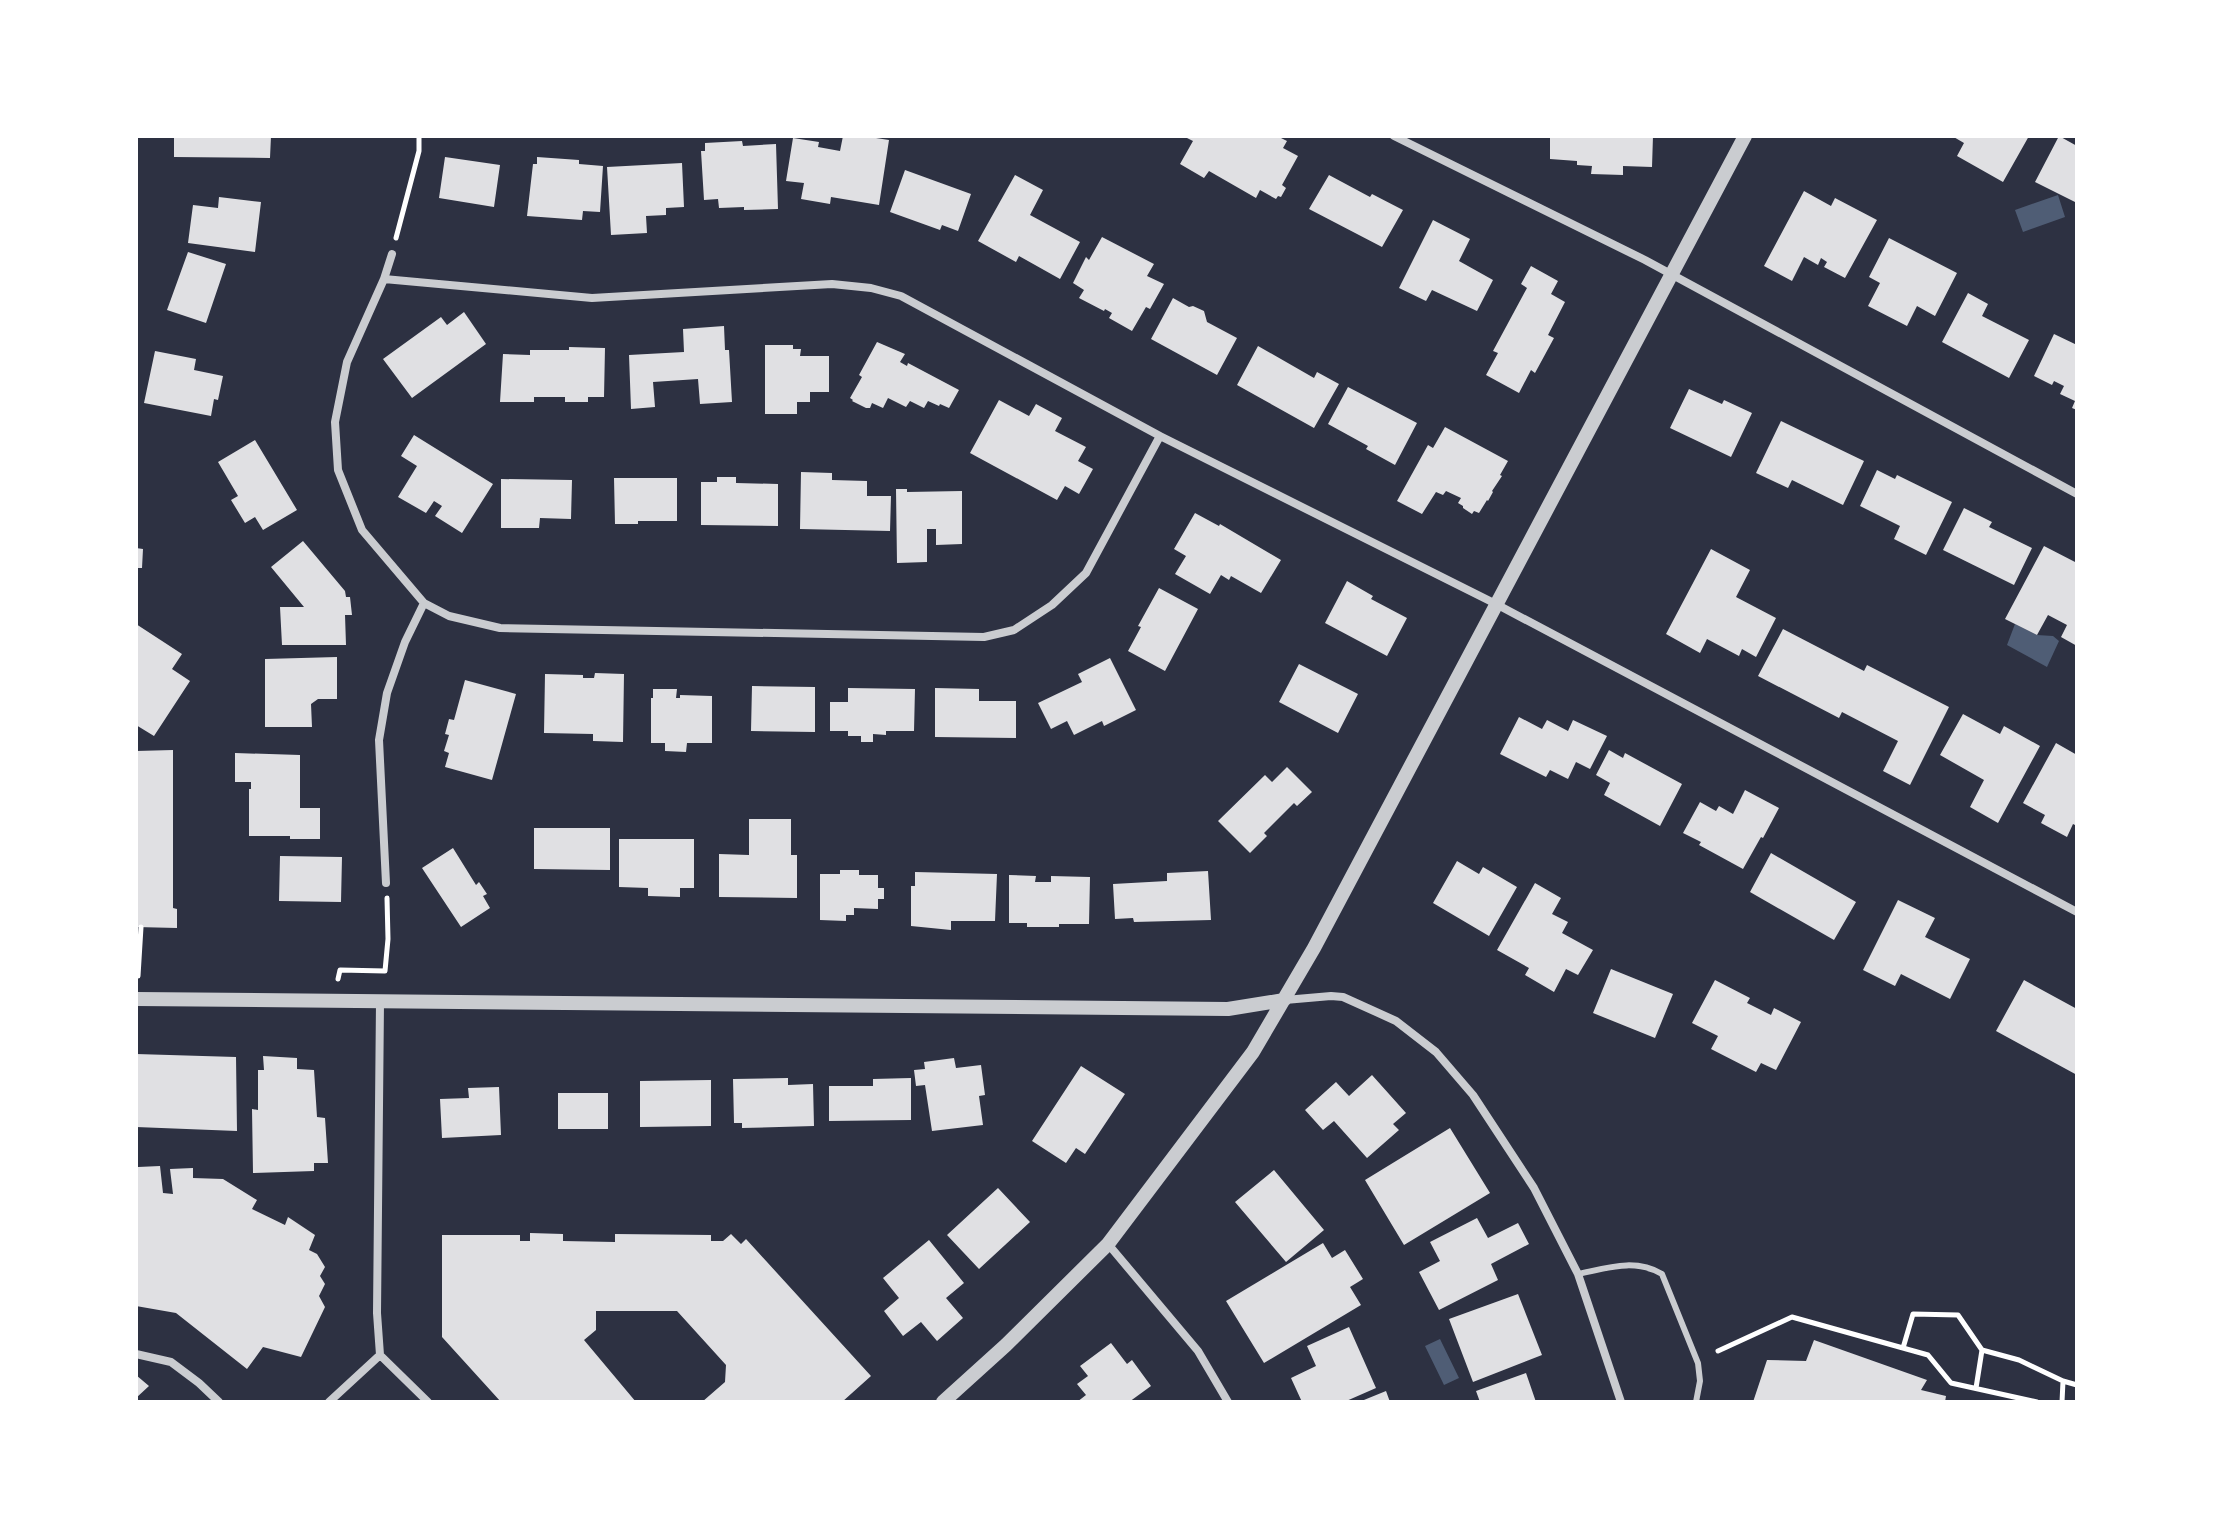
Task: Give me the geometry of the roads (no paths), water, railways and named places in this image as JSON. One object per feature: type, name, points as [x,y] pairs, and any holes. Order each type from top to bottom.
[{"type":"street","points":[[1394,136],[1671,274],[2077,494]]},
{"type":"street","points":[[943,1402],[1006,1345],[1108,1244],[1253,1052],[1321,934],[1745,136]]},
{"type":"street","points":[[392,254],[347,362],[335,422],[338,470],[362,530],[424,603],[449,616],[500,628],[984,637],[1014,630],[1052,605],[1086,573],[1160,436]]},
{"type":"street","points":[[384,279],[592,298],[832,284],[871,288],[901,296],[1160,436],[1496,604],[2077,912]]},
{"type":"street","points":[[386,883],[379,740],[387,693],[405,642],[424,603]]},
{"type":"street","points":[[136,999],[1228,1009],[1284,1000],[1343,997],[1396,1021],[1436,1052],[1473,1095],[1534,1188],[1578,1274],[1621,1402]]},
{"type":"street","points":[[380,1002],[377,1299],[380,1355],[428,1402]]},
{"type":"street","points":[[1108,1244],[1198,1351],[1228,1402]]},
{"type":"street","points":[[136,1354],[171,1362],[219,1402]]},
{"type":"street","points":[[329,1402],[380,1355]]},
{"type":"lane","points":[[1578,1274],[1638,1265],[1662,1274],[1698,1363],[1700,1389],[1696,1402]]},
{"type":"water","points":[[2058,195],[2065,217],[2023,232],[2015,210]]},
{"type":"water","points":[[2015,624],[2037,635],[2053,636],[2059,641],[2047,667],[2007,645]]},
{"type":"water","points":[[1440,1339],[1459,1378],[1444,1385],[1425,1346]]}]
